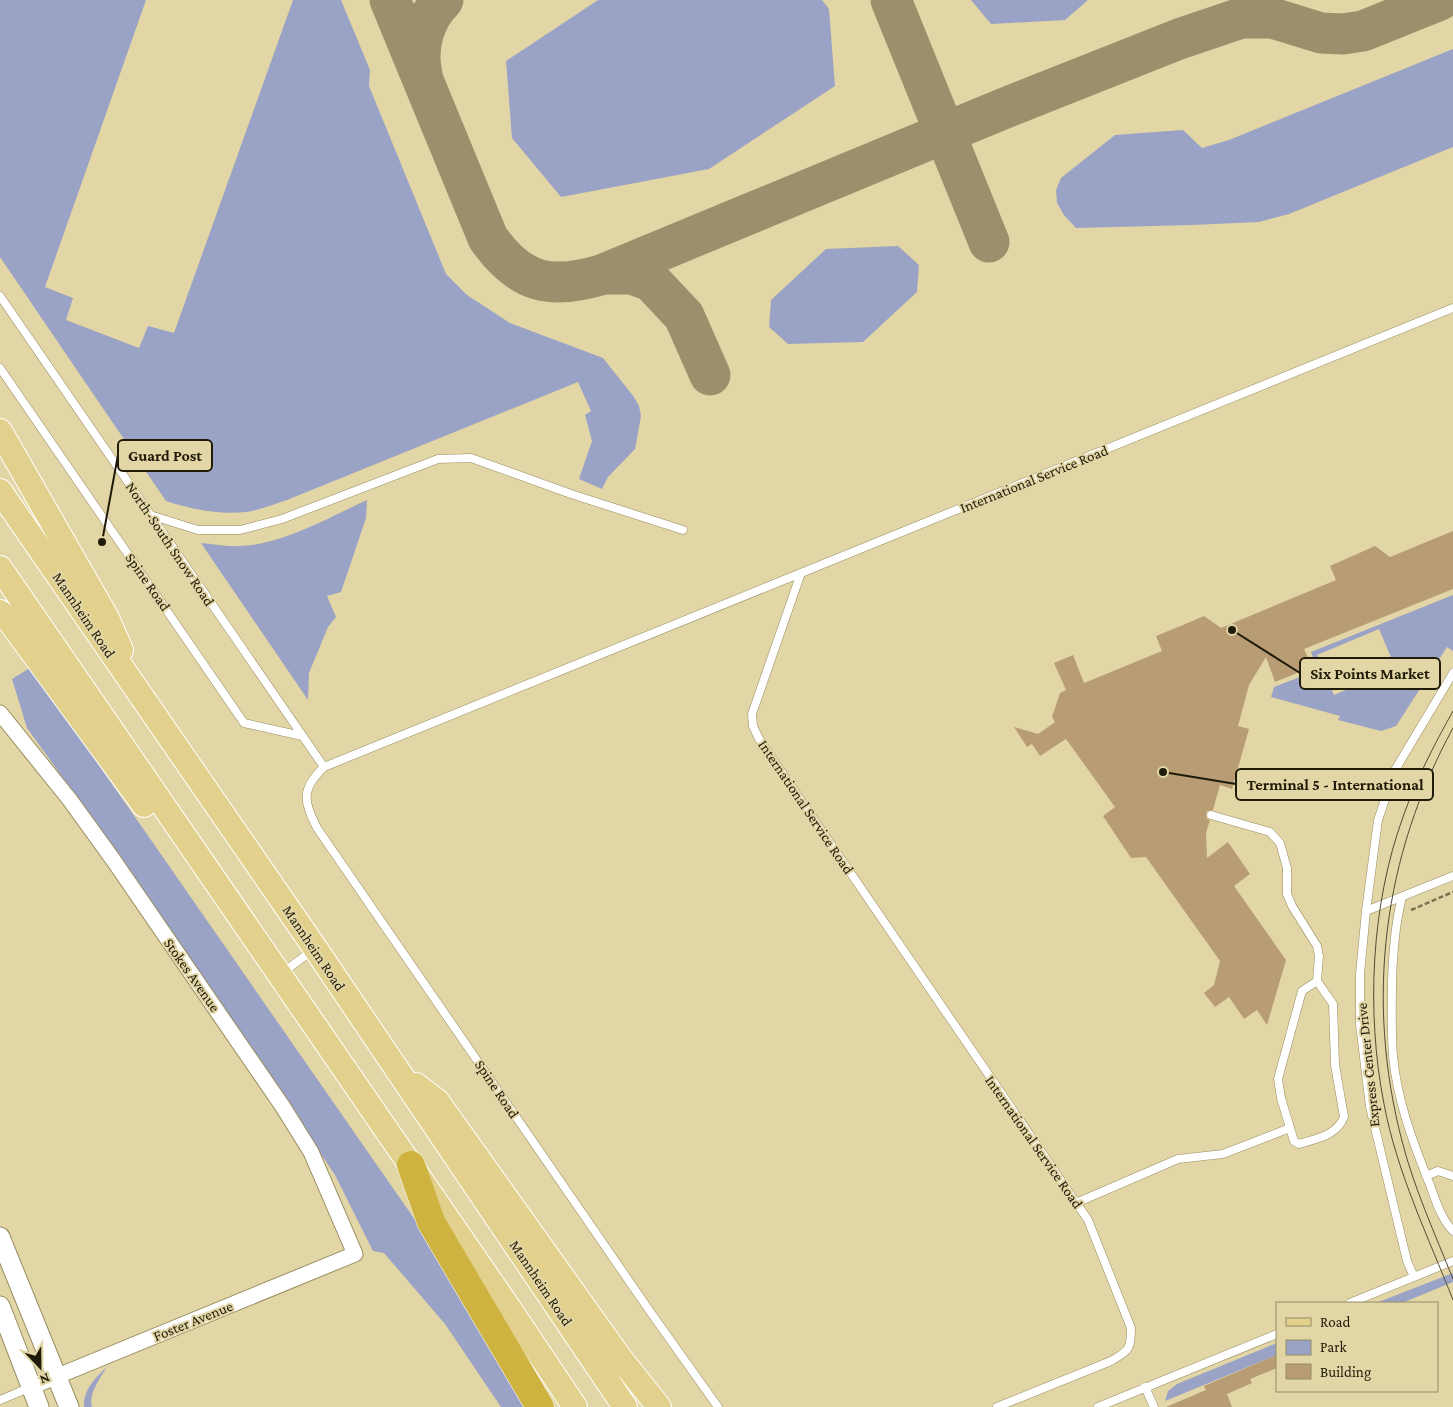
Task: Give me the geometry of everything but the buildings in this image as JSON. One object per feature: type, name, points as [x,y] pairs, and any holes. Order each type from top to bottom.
[{"type":"highway","points":[[411,1165],[431,1222],[540,1407]]},
{"type":"main road","points":[[0,431],[108,618],[141,698]]},
{"type":"main road","name":"Mannheim Road","points":[[0,491],[315,948],[625,1407]]},
{"type":"main road","points":[[0,568],[411,1165],[575,1407]]},
{"type":"main road","points":[[0,612],[8,619],[176,849],[218,885]]},
{"type":"main road","points":[[393,1066],[437,1101],[620,1358],[659,1407]]},
{"type":"street","name":"Stokes Avenue","points":[[0,713],[70,800],[114,861],[283,1107],[311,1152],[355,1254]]},
{"type":"street","points":[[0,1237],[68,1407]]},
{"type":"street","name":"Foster Avenue","points":[[31,1387],[355,1254]]},
{"type":"street","points":[[0,1306],[39,1407]]},
{"type":"lane","name":"North-South Snow Road","points":[[0,296],[324,767]]},
{"type":"lane","name":"International Service Road","points":[[997,1407],[1111,1361],[1125,1353],[1131,1344],[1131,1328],[1088,1220],[765,748],[753,726],[752,714],[801,573],[1453,308]]},
{"type":"lane","name":"Spine Road","points":[[0,368],[244,723],[302,736]]},
{"type":"lane","points":[[150,515],[198,530],[240,530],[282,518],[438,459],[471,458],[571,494],[683,530]]},
{"type":"lane","points":[[324,767],[801,573]]},
{"type":"lane","name":"Express Center Drive","points":[[1414,1277],[1407,1261],[1370,1108],[1360,1024],[1360,974],[1378,820],[1395,770],[1453,673]]},
{"type":"lane","name":"Spine Road","points":[[324,767],[311,780],[307,793],[307,808],[317,828],[643,1302],[718,1407]]},
{"type":"lane","points":[[1211,815],[1270,832],[1280,843],[1287,868],[1287,894],[1292,906],[1317,946],[1319,956],[1317,981],[1333,1004],[1335,1065],[1344,1117],[1341,1125],[1331,1134],[1299,1144],[1294,1141],[1281,1098],[1278,1079],[1302,991],[1317,981]]},
{"type":"lane","points":[[1366,911],[1453,876]]},
{"type":"lane","points":[[1402,897],[1397,915],[1392,974],[1394,1057],[1401,1102],[1426,1176],[1443,1218],[1453,1231]]},
{"type":"lane","points":[[279,975],[315,948]]},
{"type":"lane","points":[[1076,1202],[1178,1159],[1223,1154],[1290,1128]]},
{"type":"lane","points":[[1426,1176],[1438,1171],[1453,1176]]},
{"type":"lane","points":[[1352,1302],[1453,1261]]},
{"type":"lane","points":[[1098,1407],[1276,1334]]},
{"type":"lane","points":[[0,1400],[31,1387]]},
{"type":"lane","points":[[1145,1387],[1154,1407]]},
{"type":"path","points":[[1397,915],[1427,905],[1453,892]]},
{"type":"green space","points":[[0,0],[146,0],[45,287],[73,298],[66,320],[139,348],[148,326],[174,333],[293,0],[341,0],[370,70],[369,86],[446,274],[467,295],[510,323],[603,358],[639,406],[641,416],[635,449],[608,477],[602,489],[579,479],[592,441],[585,415],[591,411],[578,382],[287,500],[262,508],[236,513],[215,512],[166,501],[0,257]]},
{"type":"green space","points":[[598,0],[822,0],[829,9],[835,86],[709,169],[561,197],[512,138],[506,61]]},
{"type":"green space","points":[[971,0],[1088,0],[1065,20],[991,24]]},
{"type":"green space","points":[[1453,49],[1453,147],[1289,214],[1259,222],[1076,228],[1064,215],[1057,203],[1056,190],[1061,178],[1115,135],[1183,130],[1202,148],[1229,140]]},
{"type":"green space","points":[[898,246],[919,265],[917,292],[863,342],[788,344],[769,327],[771,300],[826,249]]},
{"type":"green space","points":[[367,500],[366,518],[341,592],[327,596],[336,617],[328,627],[309,673],[308,700],[201,543],[235,546],[272,541],[305,529]]},
{"type":"green space","points":[[1453,595],[1453,651],[1447,647],[1396,726],[1381,731],[1338,720],[1340,716],[1271,697],[1274,687],[1318,670],[1311,652]],"holes":[[[1379,629],[1396,669],[1334,695],[1317,655]]]},
{"type":"green space","points":[[33,666],[87,748],[436,1250],[530,1407],[501,1407],[445,1324],[384,1253],[373,1251],[335,1175],[136,879],[27,728],[12,679]]},
{"type":"green space","points":[[1453,1273],[1453,1282],[1404,1302],[1379,1302]]},
{"type":"green space","points":[[1276,1343],[1276,1355],[1165,1401],[1168,1391],[1177,1384]]},
{"type":"green space","points":[[107,1367],[93,1392],[92,1407],[84,1407],[85,1395],[94,1380]]},
{"type":"taxiway","points":[[390,0],[488,238],[500,254],[513,266],[539,280],[553,282],[569,282],[604,274],[1005,108],[1179,39],[1241,18],[1272,18],[1321,33],[1343,34],[1363,31],[1440,0]]},
{"type":"taxiway","points":[[422,74],[420,54],[423,34],[431,15],[443,0]]},
{"type":"taxiway","points":[[891,0],[989,242]]},
{"type":"taxiway","points":[[604,274],[632,274],[651,281],[684,316],[710,375]]},
{"type":"tram line","points":[[1453,711],[1432,750],[1414,790],[1392,851],[1378,922],[1374,996],[1378,1069],[1390,1130],[1414,1204],[1453,1300]]},
{"type":"tram line","points":[[1453,728],[1429,777],[1410,827],[1396,877],[1387,929],[1383,982],[1385,1035],[1391,1088],[1402,1141],[1419,1193],[1453,1279]]},
{"type":"place","name":"Guard Post","points":[[102,542]]},
{"type":"place","name":"Six Points Market","points":[[1232,630]]},
{"type":"place","name":"Terminal 5 - International","points":[[1163,772]]}]
